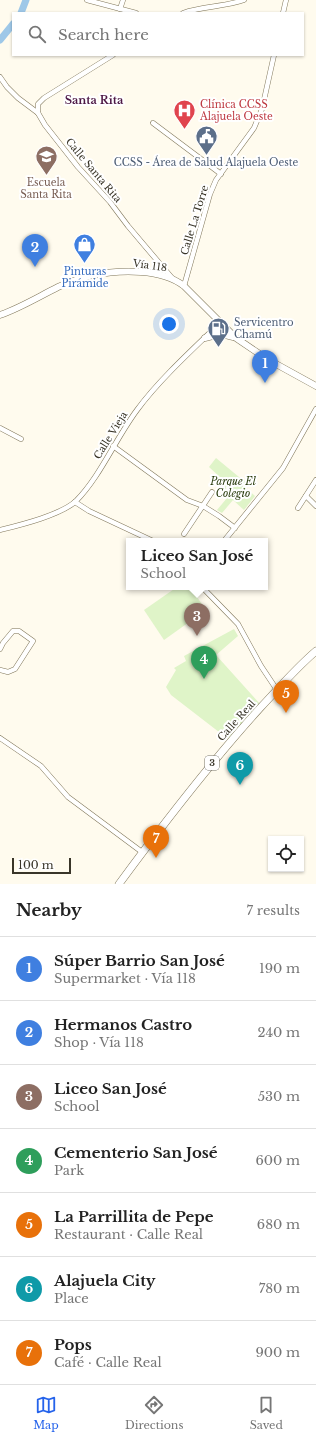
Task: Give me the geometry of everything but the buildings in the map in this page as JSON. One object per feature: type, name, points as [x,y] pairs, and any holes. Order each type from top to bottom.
[{"type":"main road","name":"Vía 118","points":[[0,315],[65,284],[93,275],[134,272],[172,278],[184,286],[236,338],[267,359],[316,386]]},
{"type":"main road","points":[[205,338],[221,334],[236,338]]},
{"type":"main road","name":"Calle Real","points":[[119,884],[142,852],[214,760],[277,690],[316,650]]},
{"type":"street","points":[[86,0],[133,12]]},
{"type":"street","points":[[120,8],[123,0]]},
{"type":"street","points":[[187,12],[201,8],[233,4],[244,0]]},
{"type":"street","points":[[283,12],[286,0]]},
{"type":"street","points":[[38,113],[38,104],[44,98],[111,56]]},
{"type":"street","name":"Calle La Torre","points":[[184,286],[210,194],[216,180],[254,128],[262,110],[274,56]]},
{"type":"street","name":"Calle Santa Rita","points":[[0,77],[18,98],[38,113],[45,125],[78,167],[110,202],[128,226],[172,278]]},
{"type":"street","points":[[154,123],[221,174]]},
{"type":"street","name":"Calle Vieja","points":[[0,530],[55,513],[75,502],[93,478],[147,397],[220,323]]},
{"type":"street","points":[[226,538],[283,468],[316,409]]},
{"type":"street","points":[[0,428],[21,438]]},
{"type":"street","points":[[113,446],[187,500],[203,506],[234,528]]},
{"type":"street","points":[[298,508],[316,480]]},
{"type":"street","points":[[184,534],[212,492]]},
{"type":"street","points":[[306,496],[316,506]]},
{"type":"street","points":[[75,502],[89,511],[148,538]]},
{"type":"street","points":[[205,590],[238,624],[261,666],[277,690]]},
{"type":"street","points":[[0,649],[13,631],[19,631],[33,641],[12,672],[0,670]]},
{"type":"street","points":[[0,738],[41,766],[68,797],[142,852]]},
{"type":"green space","name":"Parque El Colegio","points":[[216,458],[247,482],[244,486],[255,496],[244,510],[233,500],[222,513],[217,510],[227,498],[224,495],[224,491],[216,484],[221,478],[209,467]]},
{"type":"green space","points":[[173,590],[192,590],[206,610],[164,640],[144,610]]},
{"type":"green space","points":[[234,629],[238,636],[216,655],[260,704],[228,739],[171,695],[166,687],[176,670],[174,668],[186,661],[184,656]]},
{"type":"waterway","points":[[21,12],[26,0]]},
{"type":"waterway","points":[[0,40],[12,25]]},
{"type":"place","name":"Clínica CCSS Alajuela Oeste","points":[[184,130]]},
{"type":"place","name":"CCSS - Área de Salud Alajuela Oeste","points":[[206,156]]},
{"type":"place","name":"Escuela Santa Rita","points":[[46,176]]},
{"type":"place","name":"Pinturas Pirámide","points":[[85,264]]},
{"type":"place","name":"Hermanos Castro","points":[[35,267]]},
{"type":"place","name":"Servicentro Chamú","points":[[219,348]]},
{"type":"place","name":"Súper Barrio San José","points":[[265,383]]},
{"type":"place","name":"Liceo San José","points":[[197,636]]},
{"type":"place","name":"Cementerio San José","points":[[204,679]]},
{"type":"place","name":"La Parrillita de Pepe","points":[[286,713]]},
{"type":"place","name":"Alajuela City","points":[[240,785]]},
{"type":"place","name":"Pops","points":[[156,858]]},
{"type":"district","name":"Santa Rita","points":[[94,100]]}]
